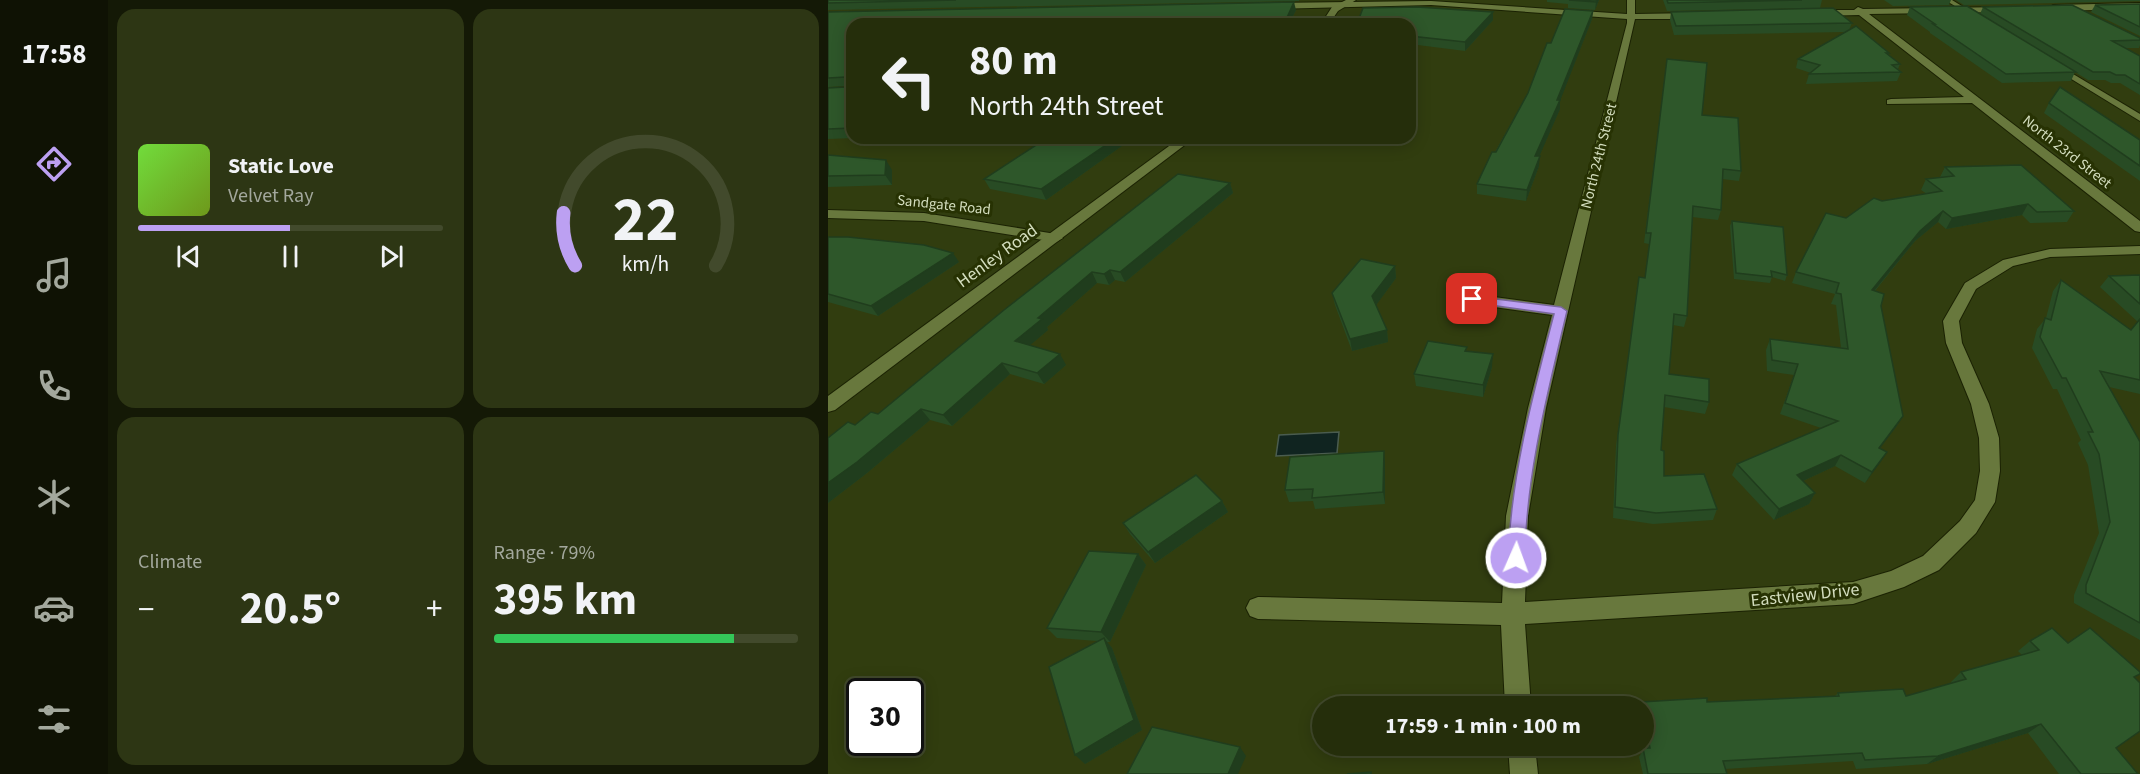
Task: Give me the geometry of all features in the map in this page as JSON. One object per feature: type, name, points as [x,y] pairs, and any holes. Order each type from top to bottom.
[{"type":"street","name":"North 23rd Street","points":[[1845,0],[2140,228]]},
{"type":"street","points":[[2057,0],[2093,19]]},
{"type":"street","points":[[1329,18],[1335,9],[1348,2]]},
{"type":"street","points":[[1257,6],[1348,2],[1431,3],[1632,8],[1707,15]]},
{"type":"street","points":[[2044,8],[2140,6]]},
{"type":"street","name":"North 24th Street","points":[[1517,696],[1513,614],[1517,516],[1537,408],[1632,8]]},
{"type":"street","points":[[1802,13],[2010,9]]},
{"type":"street","points":[[1891,102],[1975,100]]},
{"type":"street","name":"Henley Road","points":[[828,405],[1180,144]]},
{"type":"street","name":"Sandgate Road","points":[[828,214],[924,217],[1056,238]]},
{"type":"street","name":"Eastview Drive","points":[[1258,608],[1513,614],[1853,593],[1896,580],[1931,563],[1968,527],[1985,502],[1990,471],[1989,438],[1980,404],[1954,343],[1951,321],[1970,286],[2008,263],[2050,253],[2140,250]]},
{"type":"street","points":[[1472,299],[1561,311]]},
{"type":"street","points":[[1523,756],[1524,774]]},
{"type":"lane","points":[[1948,0],[1984,21]]},
{"type":"lane","points":[[2052,64],[2140,118]]},
{"type":"water","points":[[1339,432],[1337,453],[1276,456],[1279,435]]},
{"type":"building","points":[[828,0],[956,0],[828,3]]},
{"type":"building","points":[[1569,0],[1597,0],[1596,2]]},
{"type":"building","points":[[1667,0],[1802,0],[1668,3]]},
{"type":"building","points":[[1294,2],[1287,18],[846,18],[846,77],[828,78],[828,12]]},
{"type":"building","points":[[2140,4],[2140,27],[2095,5]]},
{"type":"building","points":[[2072,5],[2140,38],[2140,40],[2112,41],[2140,56],[2140,84],[2125,75],[2093,72],[1983,7]]},
{"type":"building","points":[[1967,6],[2076,72],[2006,74],[1910,7]]},
{"type":"building","points":[[1417,7],[1493,12],[1465,42],[1416,37],[1416,18],[1359,18],[1363,8]]},
{"type":"building","points":[[1833,8],[1852,23],[1676,26],[1671,12]]},
{"type":"building","points":[[1565,9],[1593,11],[1557,100],[1560,100],[1535,156],[1540,156],[1527,190],[1477,184],[1492,152],[1496,152],[1528,93],[1547,43],[1551,43]]},
{"type":"building","points":[[1856,26],[1900,64],[1892,65],[1901,72],[1809,74],[1820,65],[1798,59]]},
{"type":"building","points":[[1667,59],[1707,63],[1702,115],[1738,118],[1741,171],[1723,169],[1721,210],[1693,206],[1687,316],[1674,314],[1669,374],[1709,379],[1709,402],[1665,395],[1661,450],[1664,451],[1664,476],[1704,474],[1717,509],[1656,513],[1615,507],[1618,435],[1639,277],[1645,278],[1651,233],[1646,233]]},
{"type":"building","points":[[846,87],[846,128],[828,129],[828,88]]},
{"type":"building","points":[[2060,87],[2140,140],[2140,166],[2049,103]]},
{"type":"building","points":[[1038,144],[1107,144],[1041,189],[984,179]]},
{"type":"building","points":[[828,155],[886,160],[885,175],[828,176]]},
{"type":"building","points":[[2021,165],[2074,211],[2037,212],[2028,204],[1952,218],[1943,211],[1920,231],[1872,290],[1884,294],[1881,306],[1903,416],[1879,448],[1887,452],[1872,472],[1841,455],[1797,475],[1815,493],[1779,509],[1737,464],[1838,421],[1785,403],[1798,364],[1772,360],[1770,339],[1848,349],[1841,294],[1836,293],[1839,283],[1796,272],[1826,213],[1846,218],[1874,198],[1882,201],[1942,191],[1926,179],[1954,176],[1945,167]]},
{"type":"building","points":[[1178,174],[1230,183],[1120,272],[1110,270],[1104,274],[1092,272],[1015,341],[1060,354],[1037,373],[1002,363],[943,415],[921,409],[828,483],[828,438],[848,422],[855,425],[871,412],[878,414],[1004,310]]},
{"type":"building","points":[[1732,221],[1783,227],[1787,275],[1771,271],[1772,277],[1736,273]]},
{"type":"building","points":[[828,237],[924,245],[953,253],[871,306],[828,294]]},
{"type":"building","points":[[1361,259],[1395,266],[1372,296],[1387,330],[1350,339],[1332,293]]},
{"type":"building","points":[[2140,275],[2140,304],[2109,276]]},
{"type":"building","points":[[2061,280],[2131,330],[2140,319],[2140,380],[2100,371],[2140,442],[2140,623],[2086,593],[2086,585],[2110,522],[2099,454],[2088,432],[2093,432],[2066,378],[2062,378],[2040,337],[2045,318],[2051,320]]},
{"type":"building","points":[[1428,341],[1467,347],[1465,351],[1493,354],[1483,385],[1414,374]]},
{"type":"building","points":[[1384,451],[1383,492],[1312,498],[1313,489],[1285,490],[1290,457]]},
{"type":"building","points":[[1196,475],[1222,501],[1148,552],[1123,523]]},
{"type":"building","points":[[1089,551],[1138,554],[1101,632],[1047,628]]},
{"type":"building","points":[[2052,628],[2068,643],[2090,628],[2140,672],[2134,677],[2140,683],[2140,731],[2116,748],[2138,774],[2081,774],[2041,724],[1938,756],[1865,760],[1862,753],[1723,761],[1727,774],[1648,774],[1645,756],[1654,756],[1654,701],[1707,698],[1707,702],[1839,696],[1838,693],[1903,689],[1906,696],[1966,679],[1961,672],[2039,650],[2030,641]]},
{"type":"building","points":[[1104,638],[1134,720],[1075,755],[1049,667]]},
{"type":"building","points":[[1152,727],[1240,747],[1228,774],[1127,774]]},
{"type":"building","points":[[1371,772],[1371,774],[1347,774]]},
{"type":"route","points":[[1472,299],[1561,311],[1537,408],[1517,516],[1516,558]]}]
